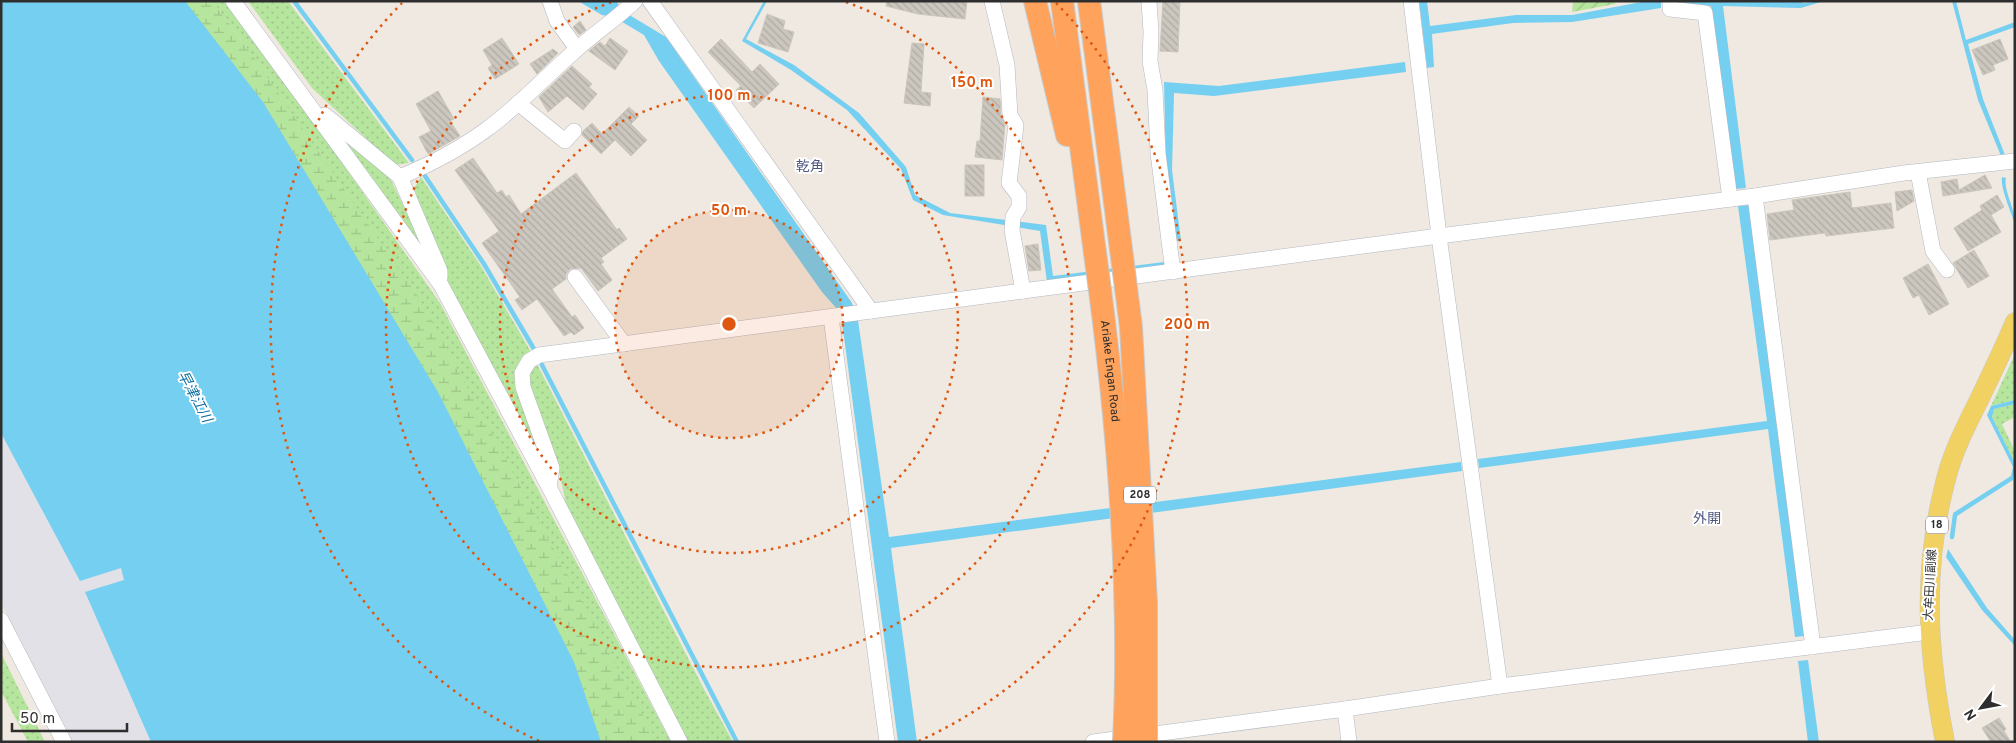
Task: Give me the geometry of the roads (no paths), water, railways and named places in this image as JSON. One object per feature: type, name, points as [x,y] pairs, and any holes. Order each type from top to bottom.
[{"type":"highway","points":[[1035,1],[1070,145],[1091,221]]},
{"type":"highway","name":"Ariake Engan Road","points":[[1062,1],[1095,252],[1118,462],[1125,604],[1124,742]]},
{"type":"highway","name":"Ariake Engan Road","points":[[1089,1],[1131,327],[1146,603],[1146,742]]},
{"type":"highway","points":[[1102,1],[1102,41],[1115,206]]},
{"type":"main road","name":"大牟田川副線","points":[[1945,742],[1937,703],[1929,632],[1932,551],[1946,478],[1961,436],[2015,322]]},
{"type":"street","points":[[233,1],[441,285],[549,487],[622,633],[680,742]]},
{"type":"street","points":[[550,1],[557,21],[576,49]]},
{"type":"street","points":[[650,1],[866,312]]},
{"type":"street","points":[[992,1],[1007,65],[1010,115],[1016,124],[1010,183],[1019,196],[1020,207],[1013,223],[1023,291]]},
{"type":"street","points":[[1149,1],[1150,61],[1155,90],[1158,153],[1173,272]]},
{"type":"street","points":[[1411,1],[1439,236],[1500,686]]},
{"type":"street","points":[[1670,1],[1670,9],[1705,14],[1730,199]]},
{"type":"street","points":[[400,177],[436,162],[487,129],[576,49],[613,22],[632,4]]},
{"type":"street","points":[[307,100],[400,177],[440,270],[441,285]]},
{"type":"street","points":[[518,103],[565,141],[574,131]]},
{"type":"street","points":[[549,487],[552,468],[523,387],[522,373],[529,361],[539,355],[1755,196],[1918,172],[2015,161]]},
{"type":"street","points":[[1918,172],[1933,251],[1947,270]]},
{"type":"street","points":[[1755,196],[1813,647]]},
{"type":"street","points":[[575,277],[624,344]]},
{"type":"street","points":[[833,317],[887,742]]},
{"type":"street","points":[[1,620],[64,742]]},
{"type":"street","points":[[1093,742],[1345,710],[1500,686],[1929,632]]},
{"type":"street","points":[[1345,710],[1349,742]]},
{"type":"water","name":"早津江川","points":[[1,1],[185,1],[263,102],[438,392],[574,662],[601,742],[151,742],[85,592],[124,580],[121,568],[80,581],[1,433]]},
{"type":"water","points":[[578,1],[617,1],[621,10],[666,37],[852,303],[858,320],[889,537],[1461,462],[1462,471],[891,548],[917,742],[898,742],[842,322],[837,309],[822,292],[659,61],[644,35],[614,17],[602,15]]},
{"type":"water","points":[[764,1],[767,1],[746,39],[794,65],[859,113],[906,167],[915,195],[950,213],[1046,225],[1053,276],[1164,262],[1165,267],[1047,282],[1040,231],[943,215],[913,200],[901,169],[847,110],[791,70],[742,41]]},
{"type":"water","points":[[1419,1],[1427,1],[1430,26],[1516,15],[1572,15],[1647,1],[1661,1],[1661,8],[1572,22],[1513,23],[1432,34],[1434,67],[1427,68]]},
{"type":"water","points":[[1678,1],[1801,1],[1803,3],[1824,1],[1801,8],[1723,6],[1746,188],[1736,189],[1711,6],[1678,3]]},
{"type":"water","points":[[1952,1],[1956,1],[1966,40],[2015,22],[2015,27],[1968,44],[1983,99],[2005,155],[2001,156],[1978,100]]},
{"type":"water","points":[[1405,62],[1406,72],[1214,96],[1174,93],[1172,170],[1181,241],[1174,241],[1166,171],[1164,82],[1219,86]]},
{"type":"water","points":[[2002,177],[2006,178],[2006,188],[2015,224],[2004,193]]},
{"type":"water","points":[[1749,205],[1805,636],[1795,637],[1768,429],[1479,468],[1478,459],[1767,421],[1738,206]]},
{"type":"water","points":[[2015,400],[2015,404],[1994,409],[1992,417],[2015,463],[2013,480],[1957,516],[1953,513],[2011,476],[2013,467],[1987,415],[1991,406]]},
{"type":"water","points":[[1948,549],[1987,608],[2015,640],[2015,646],[1982,610],[1946,557]]},
{"type":"water","points":[[1808,660],[1819,742],[1808,742],[1798,661]]},
{"type":"waterway","points":[[294,1],[412,160]]},
{"type":"waterway","points":[[425,176],[484,264],[534,349]]},
{"type":"waterway","points":[[542,365],[737,742]]},
{"type":"waterway","points":[[1952,537],[1955,515]]},
{"type":"district","name":"乾角","points":[[810,167]]},
{"type":"district","name":"外開","points":[[1707,519]]}]
